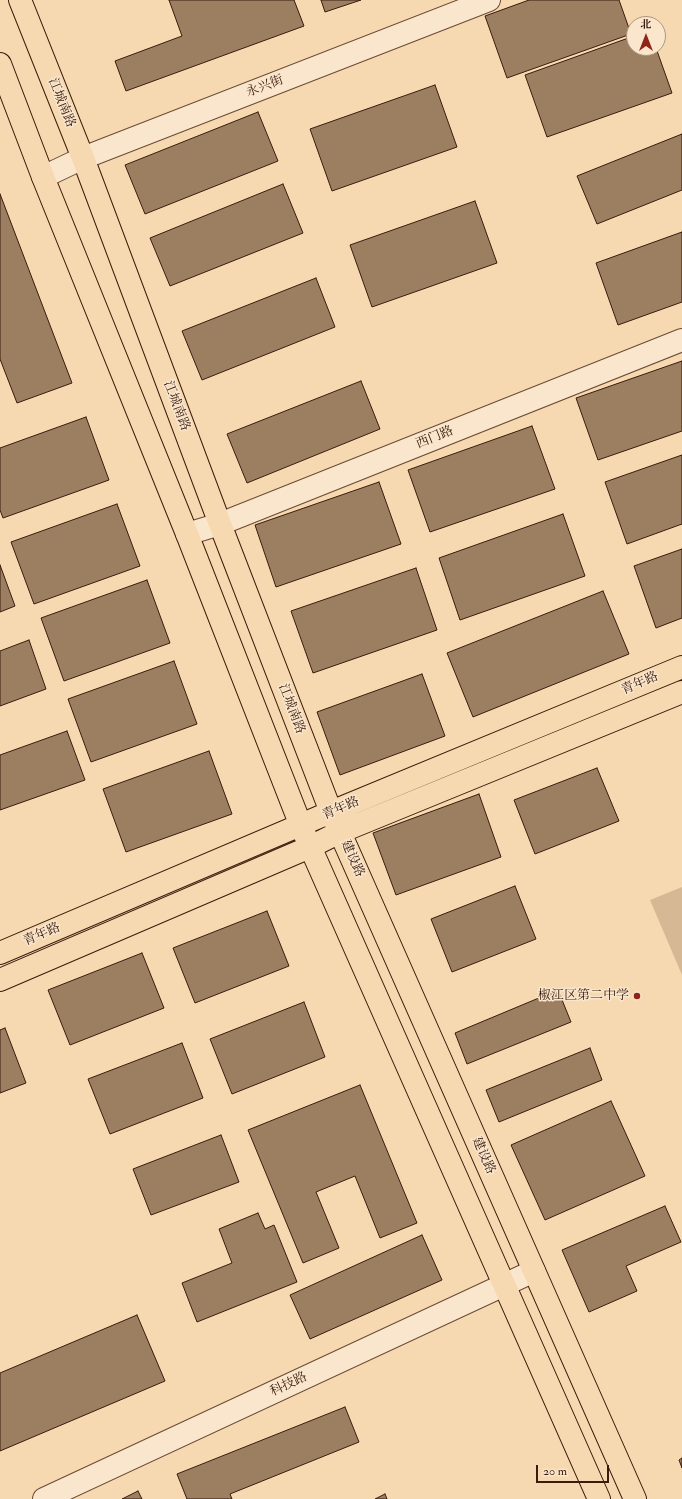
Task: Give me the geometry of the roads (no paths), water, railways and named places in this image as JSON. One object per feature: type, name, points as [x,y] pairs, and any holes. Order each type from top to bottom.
[{"type":"main road","name":"江城南路","points":[[20,0],[83,158],[220,524],[336,822]]},
{"type":"main road","points":[[0,64],[43,177],[187,534],[310,848],[599,1499]]},
{"type":"main road","name":"青年路","points":[[0,952],[301,826],[336,822],[682,667]]},
{"type":"main road","points":[[0,980],[310,848],[336,822],[682,692]]},
{"type":"main road","name":"建设路","points":[[336,822],[635,1499]]},
{"type":"street","name":"永兴街","points":[[43,177],[83,158],[489,0]]},
{"type":"street","name":"西门路","points":[[187,534],[220,524],[682,340]]},
{"type":"street","name":"科技路","points":[[44,1499],[534,1272]]},
{"type":"place","name":"椒江区第二中学","points":[[637,996]]}]
